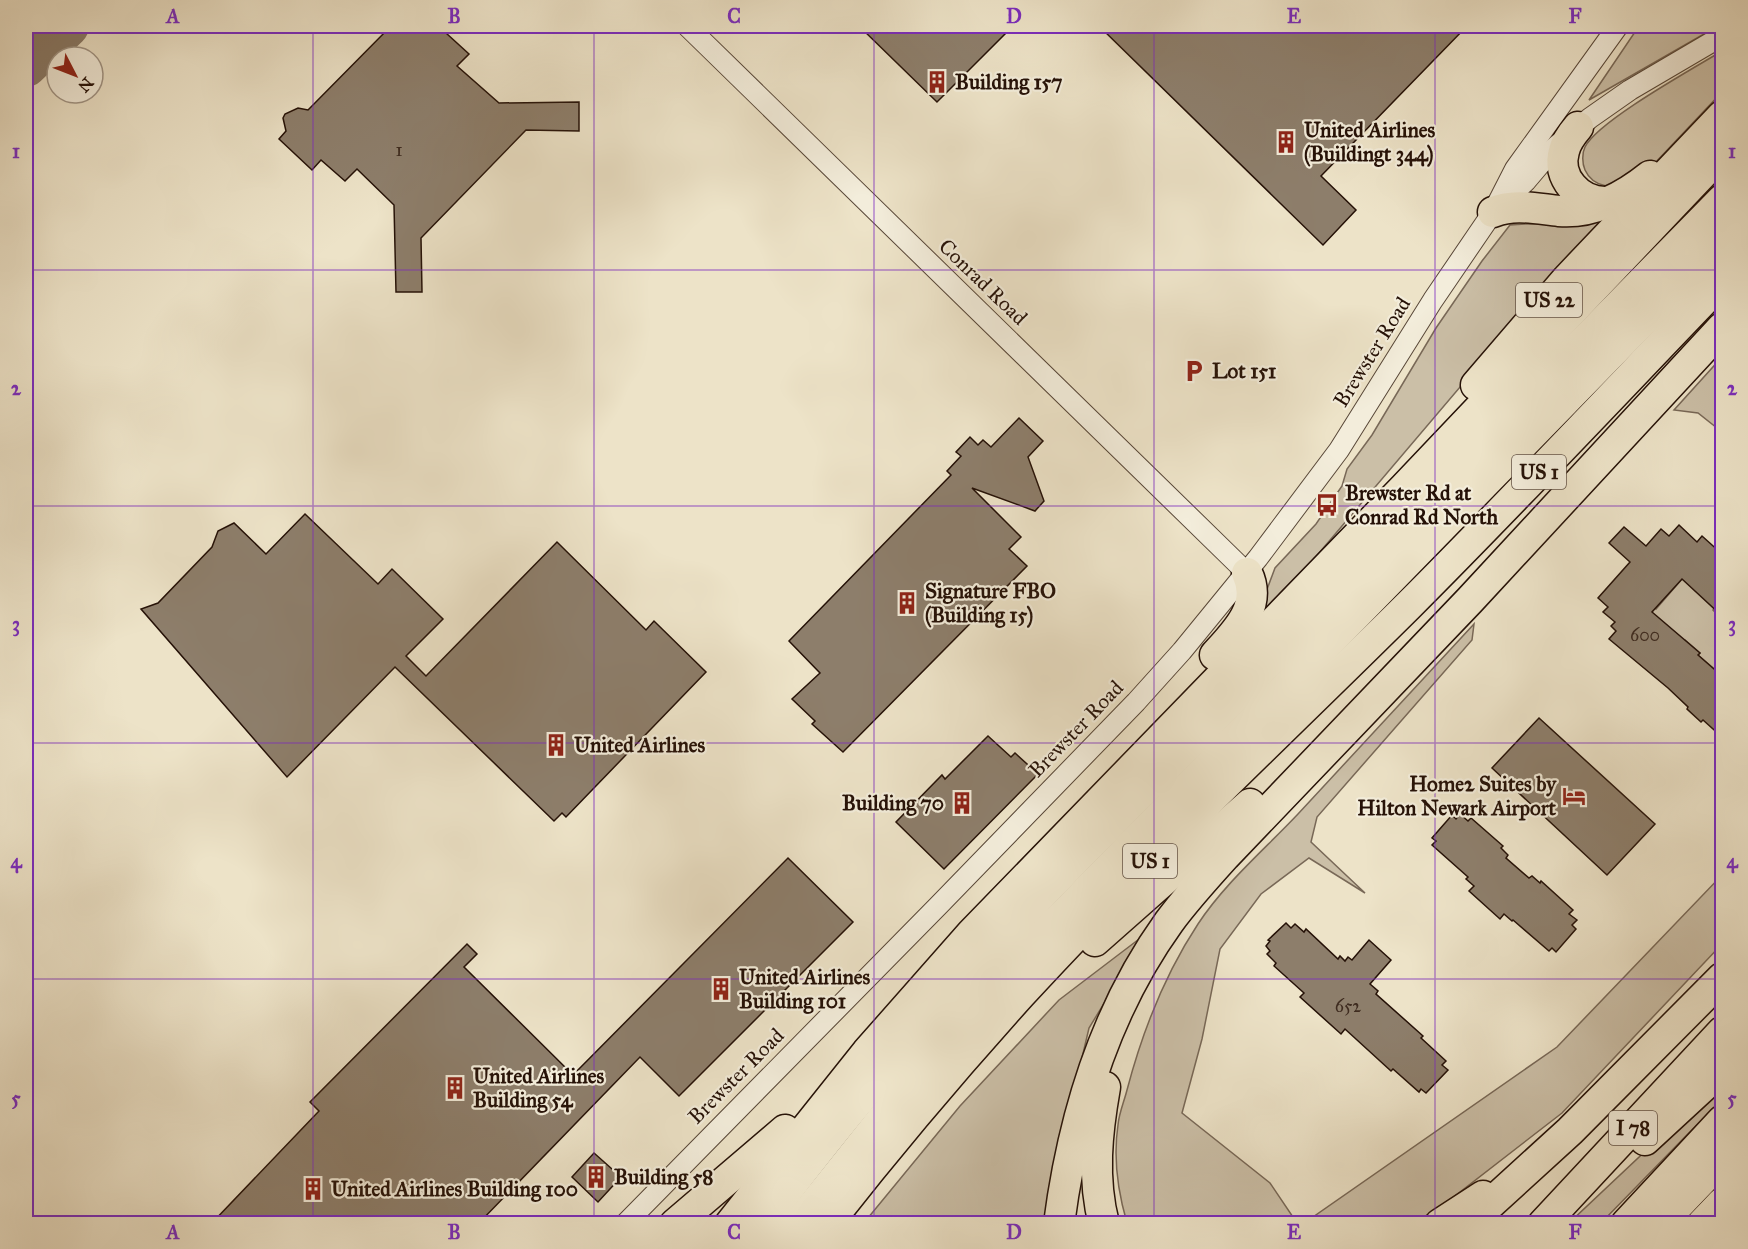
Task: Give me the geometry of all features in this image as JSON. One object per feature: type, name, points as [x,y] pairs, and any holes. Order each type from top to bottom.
[{"type":"highway","points":[[1578,127],[1565,145],[1563,170],[1567,180],[1580,195],[1596,202],[1605,202]]},
{"type":"highway","points":[[1493,212],[1510,208],[1576,211],[1605,202],[1623,194],[1719,132]]},
{"type":"highway","name":"US 22","points":[[1090,810],[1404,488],[1442,425],[1518,335],[1568,279],[1719,132]]},
{"type":"highway","points":[[1613,312],[1722,186]]},
{"type":"highway","points":[[762,1224],[832,1133],[981,959],[1722,200]]},
{"type":"highway","points":[[798,1224],[909,1084],[1027,952],[1722,240]]},
{"type":"highway","points":[[1352,661],[1399,596],[1600,387],[1722,254]]},
{"type":"highway","name":"US 1","points":[[827,1224],[955,1068],[1097,914],[1484,529],[1722,281]]},
{"type":"highway","points":[[1059,1224],[1074,1136],[1097,1060],[1122,1002],[1152,949],[1191,894],[1470,600],[1722,328]]},
{"type":"highway","points":[[730,1224],[822,1107],[905,1008],[972,933],[1090,810],[1118,763],[1241,625],[1252,600],[1252,585],[1247,573]]},
{"type":"highway","points":[[955,1068],[1310,749],[1349,727]]},
{"type":"highway","points":[[1104,1224],[1096,1172],[1102,1101],[1120,1029],[1136,983],[1152,949]]},
{"type":"highway","points":[[1468,1224],[1569,1131],[1722,978]]},
{"type":"highway","points":[[675,1224],[781,1134],[905,1008]]},
{"type":"highway","name":"I 78","points":[[1543,1224],[1722,1032]]},
{"type":"highway","points":[[1637,1148],[1722,1057]]},
{"type":"highway","points":[[1555,1224],[1722,1070]]},
{"type":"highway","points":[[1626,1224],[1722,1121]]},
{"type":"highway","points":[[1440,1224],[1512,1176],[1569,1131]]},
{"type":"highway","points":[[1660,1224],[1722,1159]]},
{"type":"highway","points":[[1702,1224],[1722,1203]]},
{"type":"highway","points":[[1716,1224],[1722,1216]]},
{"type":"street","name":"Conrad Road","points":[[687,26],[1247,573]]},
{"type":"street","name":"Brewster Road","points":[[625,1224],[1136,702],[1247,573],[1346,440],[1433,300],[1493,212],[1515,169],[1618,26]]},
{"type":"street","name":"Brewster Road","points":[[1493,212],[1526,181],[1554,148],[1578,127],[1630,90],[1722,36]]},
{"type":"shaded area","points":[[1639,26],[1718,26],[1589,100]]},
{"type":"shaded area","points":[[1722,51],[1722,92],[1654,164],[1605,189],[1606,186],[1591,178],[1584,167],[1583,155],[1585,147],[1593,136],[1648,96]]},
{"type":"shaded area","points":[[1605,221],[1528,307],[1263,619],[1266,592],[1275,568],[1316,524],[1342,486],[1347,469],[1372,435],[1436,328],[1510,225]]},
{"type":"shaded area","points":[[1722,357],[1722,432],[1698,413],[1674,410]]},
{"type":"shaded area","points":[[1695,564],[1713,610],[1722,619],[1722,674],[1698,655],[1700,653],[1685,640],[1641,630],[1654,608],[1656,609]]},
{"type":"shaded area","points":[[1474,624],[1472,640],[1317,817],[1311,842],[1365,893],[1309,858],[1261,894],[1220,949],[1202,1039],[1182,1113],[1270,1183],[1297,1223],[1127,1223],[1116,1162],[1119,1116],[1147,1026],[1165,983],[1186,943],[1209,909],[1233,881]]},
{"type":"shaded area","points":[[1722,875],[1722,944],[1562,1113],[1438,1209],[1413,1223],[1303,1224],[1557,1047]]},
{"type":"shaded area","points":[[1147,933],[1089,1028],[1048,1202],[1047,1223],[863,1224],[960,1106],[1059,1000]]},
{"type":"shaded area","points":[[1722,1079],[1722,1099],[1601,1223],[1568,1224]]},
{"type":"building","points":[[391,26],[453,26],[446,33],[469,54],[457,66],[499,103],[579,102],[579,131],[526,130],[421,238],[422,292],[396,292],[394,205],[357,169],[345,181],[321,160],[312,170],[279,139],[286,131],[283,118],[285,114],[298,108],[308,110]]},
{"type":"building","name":"Building 157","points":[[859,26],[1013,26],[937,102]]},
{"type":"building","name":"United Airlines (Buildingt 344)","points":[[1099,26],[1467,26],[1321,176],[1356,210],[1323,245]]},
{"type":"building","name":"Signature FBO (Building 15)","points":[[1019,418],[1043,441],[1028,457],[1044,501],[1035,511],[972,488],[1021,537],[1009,549],[1027,566],[843,752],[812,724],[815,721],[792,699],[820,673],[789,641],[951,475],[947,471],[961,456],[956,452],[970,437],[978,445],[983,440],[991,447]]},
{"type":"building","points":[[305,514],[378,584],[392,569],[443,619],[406,656],[426,676],[557,542],[646,630],[654,621],[706,672],[566,817],[562,813],[554,821],[395,667],[287,777],[141,609],[158,603],[212,547],[218,531],[234,523],[266,554]]},
{"type":"building","points":[[1679,525],[1697,542],[1702,536],[1722,554],[1722,616],[1682,579],[1652,612],[1700,653],[1698,655],[1722,676],[1722,737],[1703,720],[1701,722],[1668,688],[1609,639],[1616,631],[1611,626],[1615,622],[1603,612],[1608,607],[1598,598],[1630,562],[1609,543],[1624,527],[1646,546],[1661,529],[1669,536]]},
{"type":"building","name":"Home2 Suites by Hilton Newark Airport","points":[[1539,718],[1655,824],[1607,875],[1492,768]]},
{"type":"building","name":"Building 70","points":[[988,736],[1011,757],[1015,753],[1038,774],[944,869],[896,822],[942,775],[945,779]]},
{"type":"building","points":[[1460,814],[1468,821],[1471,818],[1503,846],[1501,848],[1508,855],[1506,858],[1529,878],[1532,876],[1540,883],[1541,881],[1573,910],[1569,914],[1577,920],[1572,925],[1576,929],[1556,952],[1552,948],[1549,951],[1504,914],[1500,919],[1469,891],[1474,886],[1466,879],[1468,877],[1432,845],[1436,841],[1432,838],[1452,815],[1456,819]]},
{"type":"building","points":[[788,858],[853,922],[679,1096],[640,1057],[478,1224],[211,1224],[319,1111],[310,1102],[467,944],[477,954],[464,967],[573,1075]]},
{"type":"building","points":[[1286,923],[1291,928],[1295,924],[1304,932],[1306,929],[1338,959],[1340,956],[1345,961],[1348,957],[1352,960],[1369,940],[1391,960],[1370,984],[1378,991],[1376,994],[1423,1036],[1421,1038],[1446,1061],[1442,1065],[1448,1070],[1426,1093],[1421,1089],[1419,1092],[1393,1069],[1391,1071],[1345,1029],[1341,1034],[1300,997],[1304,993],[1274,966],[1276,963],[1267,954],[1270,951],[1266,946],[1270,941],[1268,940]]},
{"type":"building","name":"Building 58","points":[[594,1153],[621,1177],[598,1202],[572,1177]]},
{"type":"taxiway","points":[[26,66],[68,26]]},
{"type":"place","name":"Building 157","points":[[937,82]]},
{"type":"place","name":"United Airlines (Buildingt 344)","points":[[1286,142]]},
{"type":"place","name":"Lot 151","points":[[1194,371]]},
{"type":"place","name":"Brewster Rd at Conrad Rd North","points":[[1327,505]]},
{"type":"place","name":"Signature FBO (Building 15)","points":[[907,603]]},
{"type":"place","name":"United Airlines","points":[[556,745]]},
{"type":"place","name":"Home2 Suites by Hilton Newark Airport","points":[[1574,796]]},
{"type":"place","name":"Building 70","points":[[962,803]]},
{"type":"place","name":"United Airlines Building 101","points":[[721,989]]},
{"type":"place","name":"United Airlines Building 54","points":[[455,1088]]},
{"type":"place","name":"Building 58","points":[[596,1177]]},
{"type":"place","name":"United Airlines Building 100","points":[[313,1189]]}]
